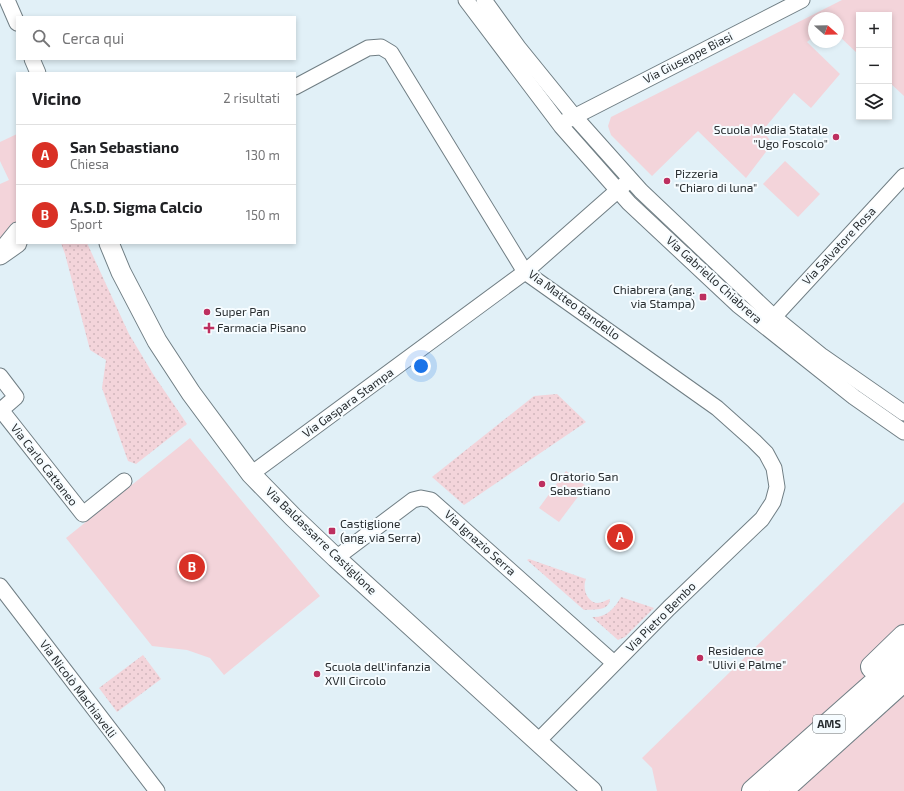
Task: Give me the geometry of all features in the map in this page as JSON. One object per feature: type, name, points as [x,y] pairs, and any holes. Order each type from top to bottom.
[{"type":"highway","points":[[853,703],[871,668],[904,636]]},
{"type":"highway","name":"AMS","points":[[753,791],[904,657]]},
{"type":"highway","name":"AMS","points":[[781,791],[904,680]]},
{"type":"main road","points":[[0,255],[16,244]]},
{"type":"main road","name":"Via Baldassarre Castiglione","points":[[109,244],[121,272],[157,341],[191,393],[251,474],[336,558],[592,791]]},
{"type":"street","points":[[7,0],[16,21]]},
{"type":"street","name":"Via Gabriello Chiabrera","points":[[466,0],[560,125],[618,191],[738,305],[854,397],[904,432]]},
{"type":"street","name":"Via Gabriello Chiabrera","points":[[484,0],[518,47],[574,116],[630,179],[774,317],[822,356],[904,413]]},
{"type":"street","name":"Via Giuseppe Biasi","points":[[574,116],[802,0]]},
{"type":"street","name":"Via Matteo Bandello","points":[[296,86],[368,48],[381,46],[391,54],[525,272],[717,408],[766,453],[774,468],[777,487]]},
{"type":"street","points":[[32,60],[38,72]]},
{"type":"street","points":[[560,125],[574,116]]},
{"type":"street","name":"Via Salvatore Rosa","points":[[774,317],[904,176]]},
{"type":"street","name":"Via Gaspara Stampa","points":[[251,474],[525,272],[630,179]]},
{"type":"street","points":[[0,251],[16,231]]},
{"type":"street","name":"Via Carlo Cattaneo","points":[[0,376],[16,397],[1,410],[82,514],[124,481]]},
{"type":"street","name":"Via Pietro Bembo","points":[[537,742],[614,663],[762,519],[774,502],[777,487]]},
{"type":"street","name":"Via Ignazio Serra","points":[[336,558],[413,500],[421,498],[431,500],[614,663]]},
{"type":"street","name":"Via Nicolò Machiavelli","points":[[0,586],[157,791]]},
{"type":"shaded area","points":[[842,0],[904,0],[904,96],[892,85],[892,12],[856,12],[856,52],[844,41],[844,12],[818,12]]},
{"type":"shaded area","points":[[808,17],[808,48],[813,48],[840,74],[811,108],[794,93],[763,130],[772,144],[746,178],[698,131],[652,176],[611,135],[608,126],[611,117]]},
{"type":"shaded area","points":[[16,134],[16,222],[0,240],[0,184],[9,180],[0,161],[0,142]]},
{"type":"shaded area","points":[[785,161],[820,194],[798,217],[763,184]]},
{"type":"shaded area","points":[[61,244],[87,244],[129,334],[153,374],[187,424],[136,464],[128,461],[102,388],[106,360],[90,350]]},
{"type":"shaded area","points":[[557,394],[586,422],[464,505],[432,477],[534,396]]},
{"type":"shaded area","points":[[190,438],[320,596],[224,675],[210,658],[187,650],[152,646],[66,538]]},
{"type":"shaded area","points":[[566,471],[586,486],[559,522],[539,508]]},
{"type":"shaded area","points":[[904,502],[904,791],[657,791],[652,768],[642,758]]},
{"type":"shaded area","points":[[529,559],[586,579],[585,590],[590,600],[601,603],[610,599],[609,603],[604,608],[584,610],[527,560]]},
{"type":"shaded area","points":[[621,597],[654,608],[625,637],[618,640],[592,617],[601,616],[609,612]]},
{"type":"shaded area","points":[[143,655],[161,679],[117,712],[99,688]]},
{"type":"place","name":"Scuola Media Statale \"Ugo Foscolo\"","points":[[836,137]]},
{"type":"place","name":"Pizzeria \"Chiaro di luna\"","points":[[667,181]]},
{"type":"place","name":"Chiabrera (ang. via Stampa)","points":[[703,297]]},
{"type":"place","name":"Super Pan","points":[[207,312]]},
{"type":"place","name":"Farmacia Pisano","points":[[209,328]]},
{"type":"place","name":"Oratorio San Sebastiano","points":[[542,484]]},
{"type":"place","name":"Castiglione (ang. via Serra)","points":[[332,531]]},
{"type":"place","name":"San Sebastiano","points":[[620,537]]},
{"type":"place","name":"A.S.D. Sigma Calcio","points":[[192,567]]},
{"type":"place","name":"Residence \"Ulivi e Palme\"","points":[[700,658]]},
{"type":"place","name":"Scuola dell'infanzia XVII Circolo","points":[[317,674]]}]
